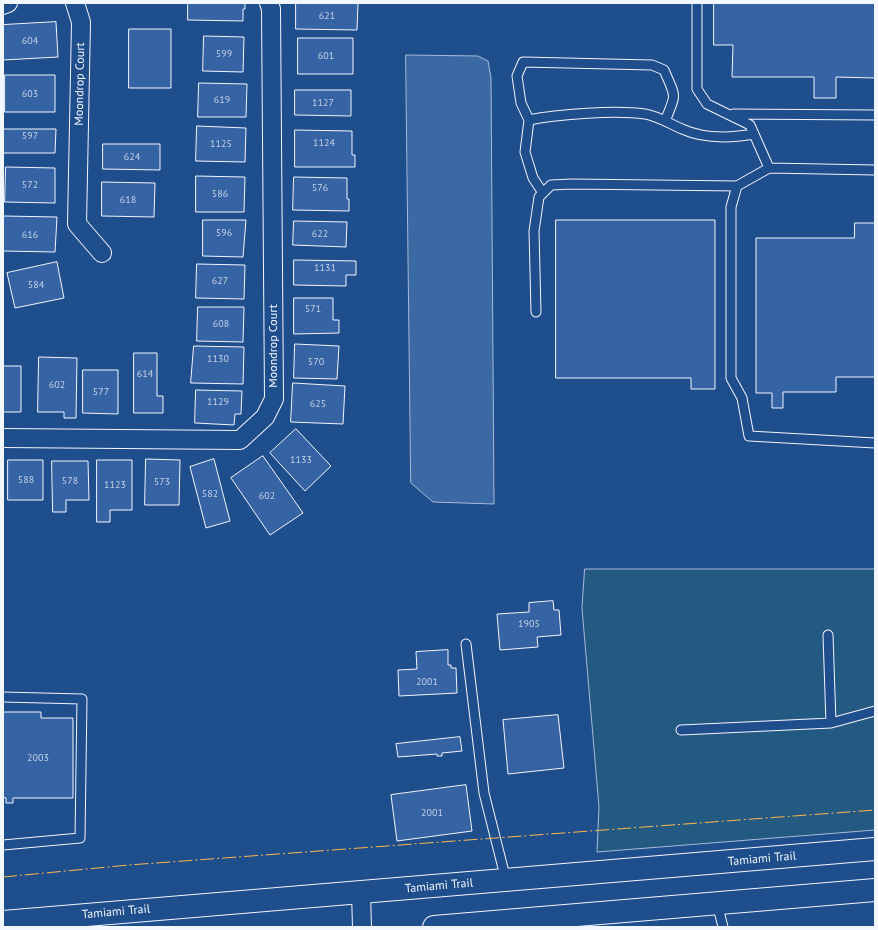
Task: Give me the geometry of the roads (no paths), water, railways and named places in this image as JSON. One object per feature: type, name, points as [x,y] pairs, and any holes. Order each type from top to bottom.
[{"type":"main road","name":"Tamiami Trail","points":[[3,922],[875,849]]},
{"type":"main road","points":[[434,927],[875,890]]},
{"type":"street","points":[[3,5],[8,3]]},
{"type":"street","name":"Moondrop Court","points":[[75,3],[81,22],[77,224],[102,253]]},
{"type":"street","name":"Moondrop Court","points":[[3,438],[240,440],[265,417],[274,399],[272,9],[269,3]]},
{"type":"street","points":[[361,892],[362,927]]},
{"type":"lane","points":[[697,3],[697,89],[707,104],[731,114],[750,125],[769,168]]},
{"type":"lane","points":[[543,193],[533,178],[524,152],[529,120],[521,103],[517,76],[523,62],[652,65],[664,70],[674,91],[674,100],[665,121]]},
{"type":"lane","points":[[529,120],[544,117],[607,113],[646,114],[665,121],[682,130],[698,134],[725,138],[754,134]]},
{"type":"lane","points":[[731,114],[875,115]]},
{"type":"lane","points":[[536,312],[534,231],[539,197],[551,185],[737,186],[769,168],[875,170]]},
{"type":"lane","points":[[737,186],[732,207],[732,378],[742,398],[749,436],[875,443]]},
{"type":"lane","points":[[828,635],[831,723]]},
{"type":"lane","points":[[466,644],[484,794],[506,880]]},
{"type":"lane","points":[[3,697],[82,699],[80,838],[3,845]]},
{"type":"lane","points":[[681,730],[831,723],[875,711]]},
{"type":"lane","points":[[717,903],[723,927]]}]
